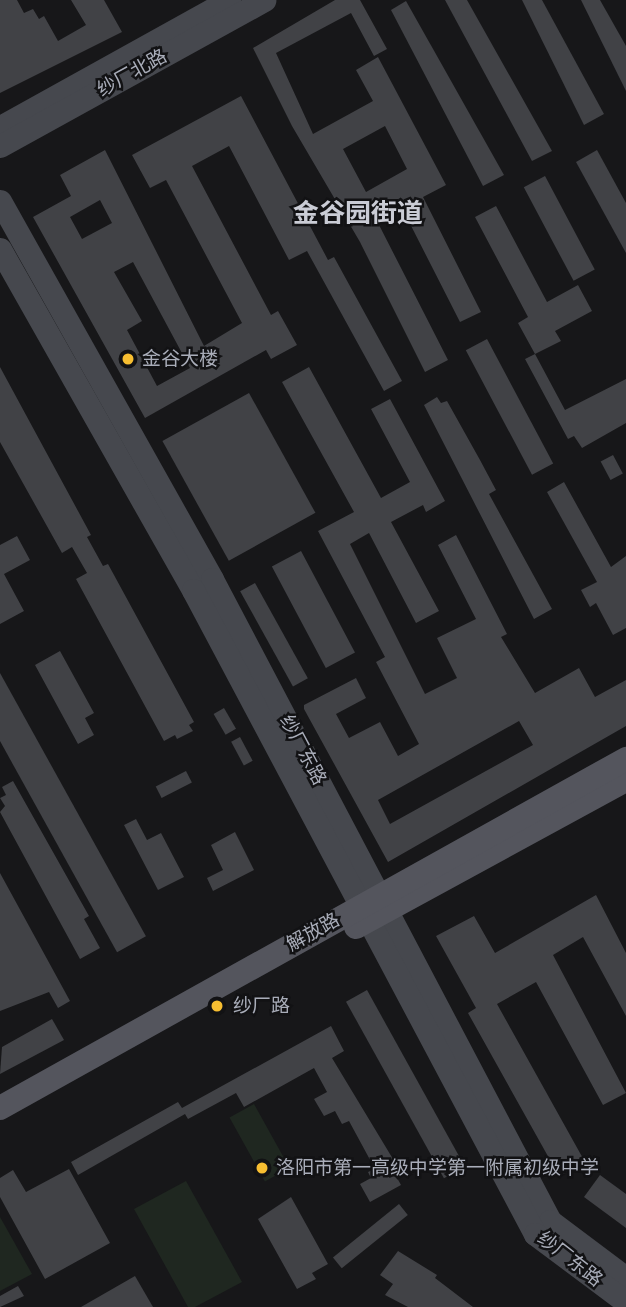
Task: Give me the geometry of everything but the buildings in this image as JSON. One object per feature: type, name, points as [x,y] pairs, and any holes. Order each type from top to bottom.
[{"type":"main road","name":"纱厂北路","points":[[0,127],[229,0]]},
{"type":"main road","name":"纱厂北路","points":[[0,146],[264,0]]},
{"type":"main road","name":"纱厂东路","points":[[0,201],[212,579],[535,1234],[626,1302]]},
{"type":"main road","name":"纱厂东路","points":[[0,249],[375,907],[550,1221],[626,1278]]},
{"type":"main road","name":"解放路","points":[[0,1123],[626,759]]},
{"type":"main road","name":"解放路","points":[[0,1108],[375,907],[626,780]]},
{"type":"shaded area","points":[[254,1104],[289,1168],[265,1181],[230,1118]]},
{"type":"shaded area","points":[[186,1181],[242,1282],[195,1307],[188,1307],[134,1209]]},
{"type":"shaded area","points":[[0,1217],[32,1274],[0,1291]]},
{"type":"place","name":"金谷大楼","points":[[128,359]]},
{"type":"place","name":"纱厂路","points":[[217,1006]]},
{"type":"place","name":"洛阳市第一高级中学第一附属初级中学","points":[[262,1168]]},
{"type":"district","name":"金谷园街道","points":[[358,214]]}]
